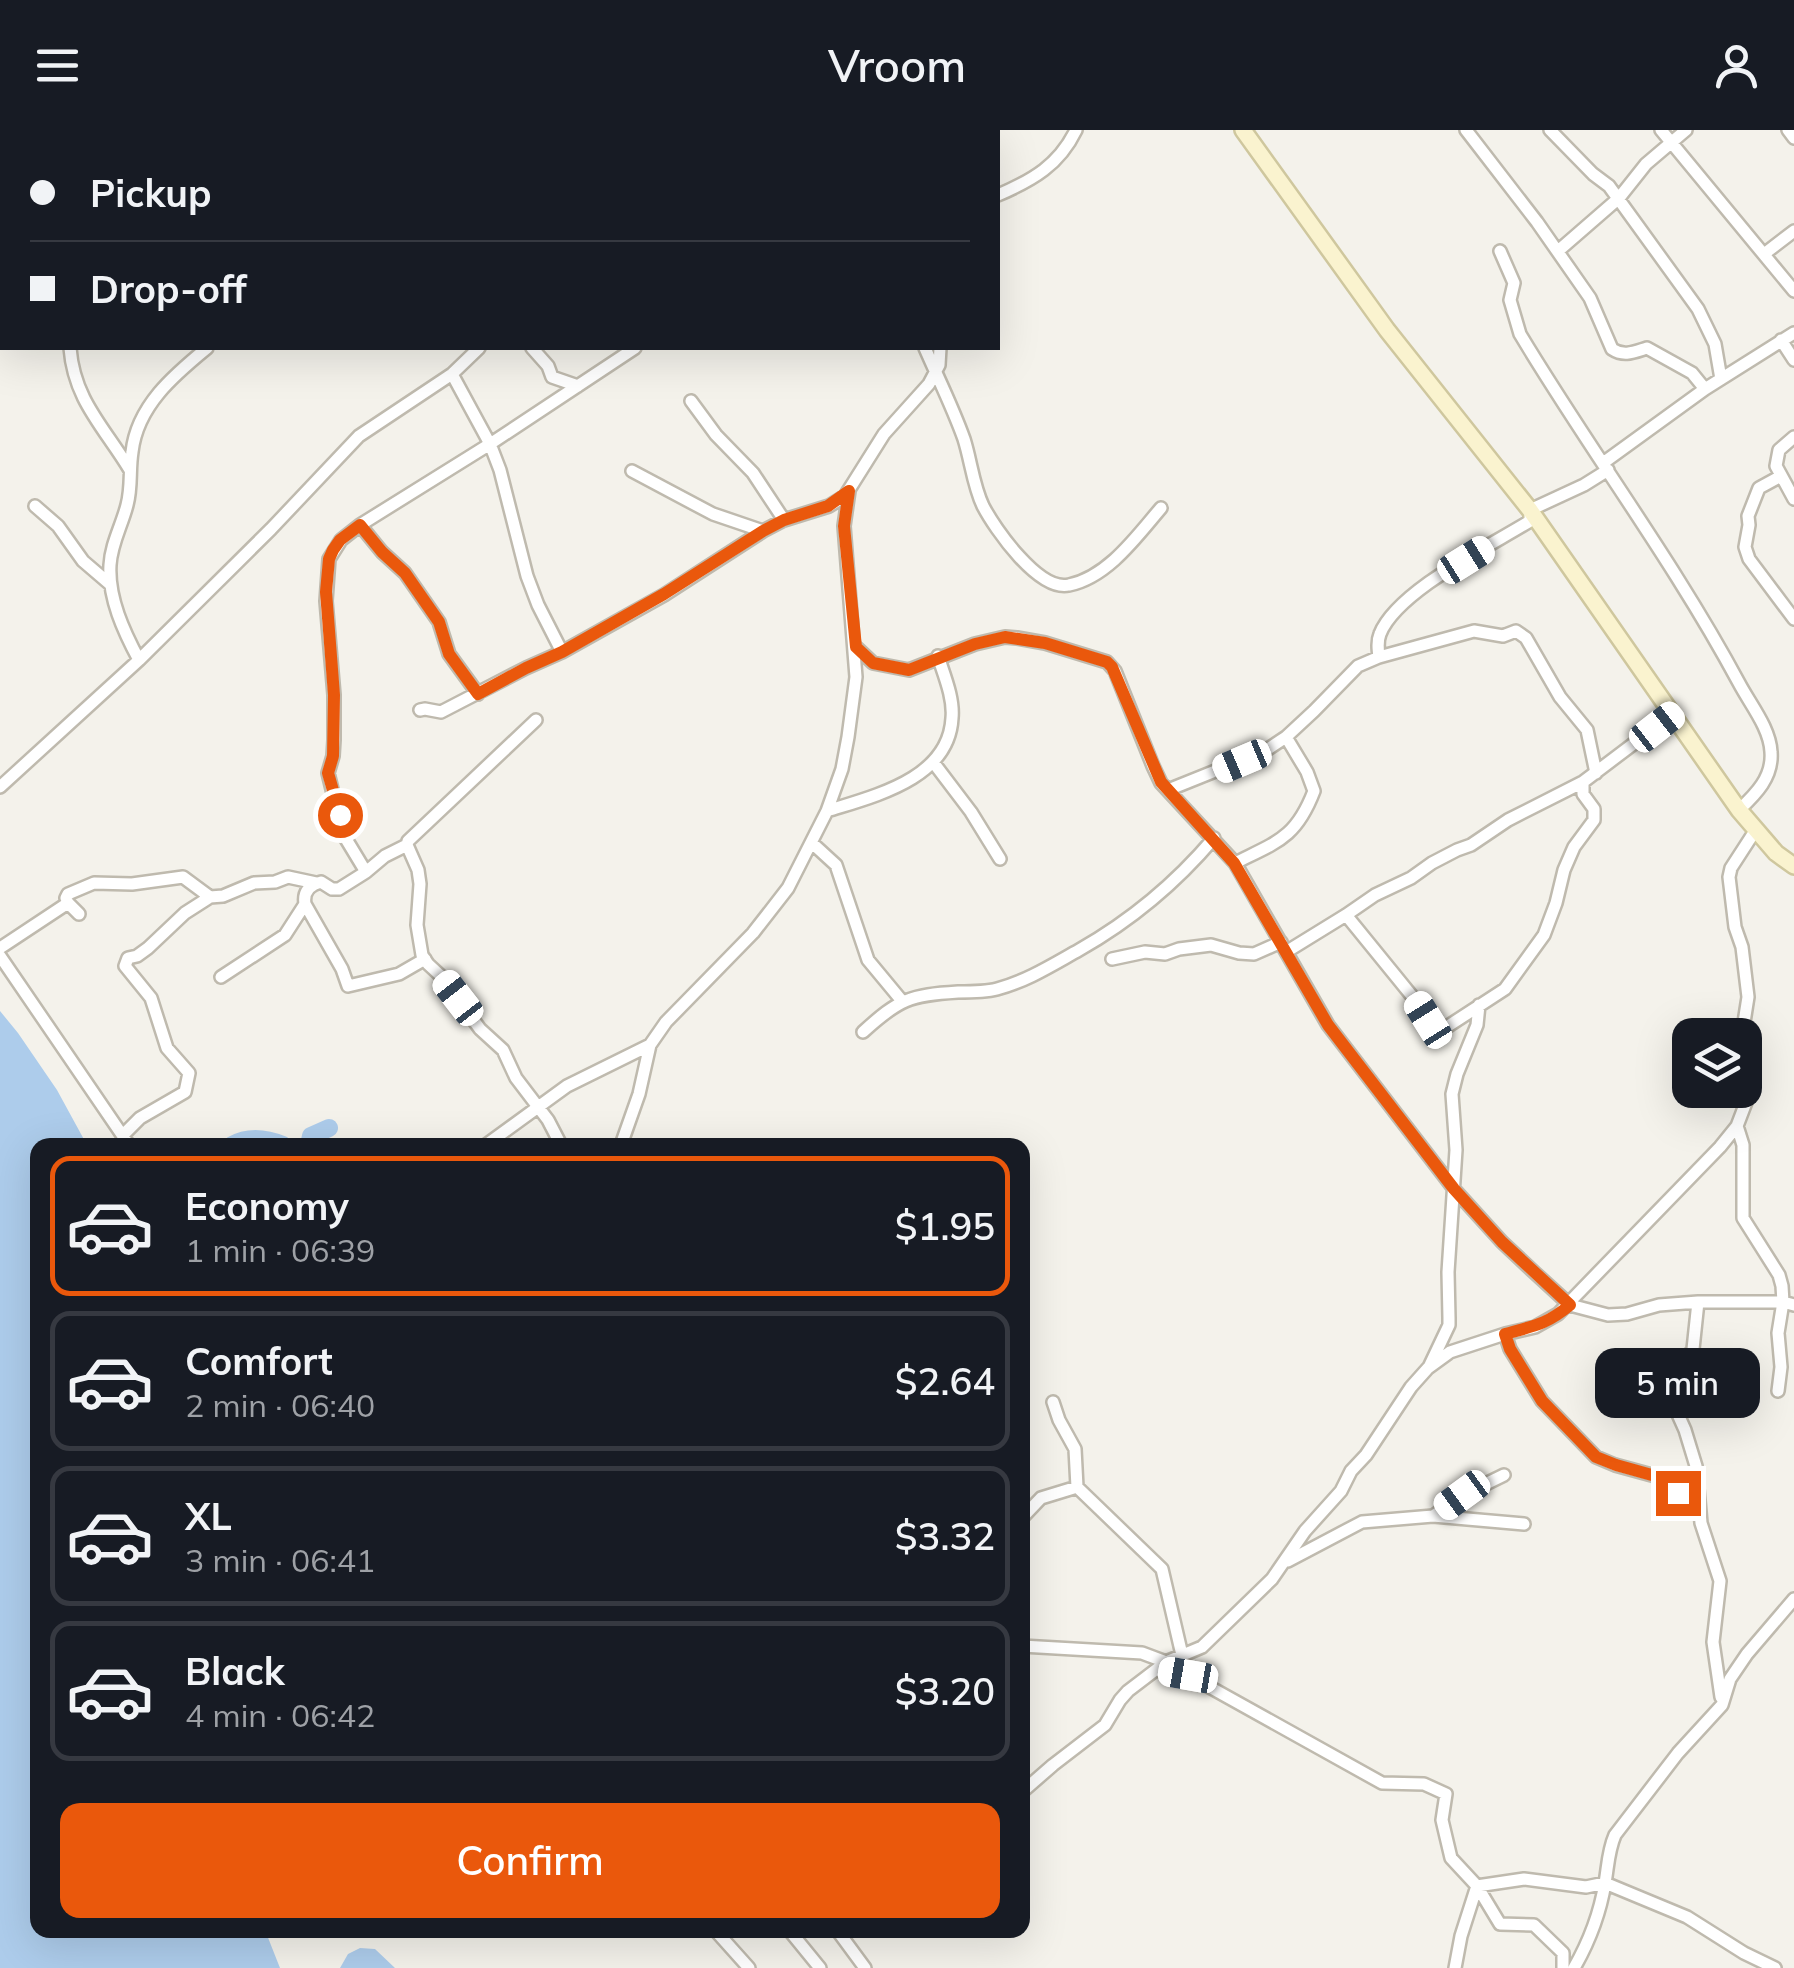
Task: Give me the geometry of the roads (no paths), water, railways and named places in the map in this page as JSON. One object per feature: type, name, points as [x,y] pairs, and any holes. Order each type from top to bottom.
[{"type":"main road","points":[[1243,130],[1414,365],[1530,510],[1739,810],[1776,853],[1794,866]]},
{"type":"street","points":[[1000,194],[1048,168],[1065,152],[1076,130]]},
{"type":"street","points":[[1466,130],[1590,298],[1612,349],[1628,354],[1647,348],[1692,372],[1705,389]]},
{"type":"street","points":[[1550,130],[1619,198],[1698,309],[1715,344],[1721,378]]},
{"type":"street","points":[[1661,130],[1794,291]]},
{"type":"street","points":[[1558,251],[1619,198],[1646,164],[1686,130]]},
{"type":"street","points":[[1788,130],[1794,138]]},
{"type":"street","points":[[1764,254],[1794,231]]},
{"type":"street","points":[[1500,251],[1514,283],[1510,300],[1520,334],[1688,595],[1768,736],[1772,754],[1764,782],[1739,810]]},
{"type":"street","points":[[1379,657],[1377,638],[1390,615],[1430,580],[1530,521],[1530,510],[1584,485],[1705,389],[1794,333]]},
{"type":"street","points":[[1781,340],[1794,360]]},
{"type":"street","points":[[70,350],[73,376],[85,404],[132,474]]},
{"type":"street","points":[[139,660],[126,636],[111,586],[110,564],[127,505],[132,451],[154,398],[205,350]]},
{"type":"street","points":[[0,788],[139,660],[359,436],[452,374],[477,350]]},
{"type":"street","points":[[534,350],[552,377],[578,386]]},
{"type":"street","points":[[366,872],[344,834],[328,773],[334,740],[326,601],[329,559],[340,540],[360,525],[632,350]]},
{"type":"street","points":[[926,350],[964,440],[980,501],[1013,549],[1044,580],[1055,586],[1068,586],[1092,576],[1134,539],[1161,508]]},
{"type":"street","points":[[624,1138],[640,1094],[650,1046],[666,1022],[753,933],[788,888],[827,811],[842,770],[856,677],[844,526],[849,491],[884,434],[929,384],[939,364],[940,350]]},
{"type":"street","points":[[452,374],[490,444],[527,576],[562,652]]},
{"type":"street","points":[[692,401],[716,435],[753,473],[784,520]]},
{"type":"street","points":[[1794,437],[1776,458],[1776,466],[1794,499]]},
{"type":"street","points":[[632,471],[731,522],[763,531]]},
{"type":"street","points":[[1781,476],[1760,488],[1748,516],[1745,546],[1749,559],[1794,619]]},
{"type":"street","points":[[420,710],[441,712],[562,652],[763,531],[828,506],[849,491]]},
{"type":"street","points":[[35,506],[58,526],[83,561],[111,586]]},
{"type":"street","points":[[360,525],[405,573],[439,622],[449,654],[478,694]]},
{"type":"street","points":[[1168,790],[1265,752],[1286,738],[1358,666],[1474,631],[1503,636],[1516,631],[1526,638],[1560,697],[1587,730],[1596,773]]},
{"type":"street","points":[[856,647],[873,663],[909,670],[938,656],[1005,637],[1045,643],[1107,662],[1115,671],[1152,766],[1168,790],[1234,863],[1328,1025],[1454,1189],[1502,1242],[1570,1305],[1608,1315],[1698,1302],[1789,1303]]},
{"type":"street","points":[[827,811],[903,784],[942,752],[953,716],[938,656]]},
{"type":"street","points":[[1112,958],[1211,945],[1254,954],[1283,947],[1583,782],[1674,714]]},
{"type":"street","points":[[78,914],[66,898],[88,884],[132,884],[182,877],[210,896],[224,896],[254,882],[288,877],[325,883],[336,890],[384,856],[407,845],[536,720]]},
{"type":"street","points":[[1234,863],[1286,836],[1307,810],[1314,791],[1286,738]]},
{"type":"street","points":[[933,762],[971,812],[1000,860]]},
{"type":"street","points":[[1346,915],[1439,1032],[1505,989],[1549,925],[1575,844],[1594,820],[1594,809],[1583,794],[1583,782]]},
{"type":"street","points":[[1745,1018],[1748,997],[1729,877],[1755,831]]},
{"type":"street","points":[[864,1032],[902,1001],[930,994],[993,990],[1048,969],[1103,938],[1145,908],[1214,838]]},
{"type":"street","points":[[812,843],[836,865],[868,960],[902,1001]]},
{"type":"street","points":[[407,845],[418,870],[416,925],[425,959],[480,1029],[503,1050],[516,1078],[557,1138]]},
{"type":"street","points":[[316,883],[305,893],[305,904],[348,986],[399,974],[425,959]]},
{"type":"street","points":[[127,1138],[140,1118],[185,1092],[189,1073],[167,1048],[151,998],[124,966],[128,958],[148,948],[210,896]]},
{"type":"street","points":[[0,948],[68,903]]},
{"type":"street","points":[[221,977],[285,935],[305,904]]},
{"type":"street","points":[[0,956],[125,1138]]},
{"type":"street","points":[[1428,1368],[1449,1325],[1448,1272],[1456,1150],[1452,1094],[1477,1026],[1479,1005]]},
{"type":"street","points":[[496,1138],[567,1086],[650,1046]]},
{"type":"street","points":[[1030,1785],[1101,1728],[1128,1691],[1161,1666],[1212,1638],[1272,1579],[1301,1536],[1342,1491],[1351,1472],[1428,1368],[1450,1352],[1535,1327],[1570,1305],[1729,1138],[1744,1108]]},
{"type":"street","points":[[1737,1126],[1743,1145],[1744,1218],[1779,1275],[1789,1303],[1778,1333],[1778,1391]]},
{"type":"street","points":[[1698,1302],[1694,1350],[1672,1388],[1672,1400],[1696,1466],[1702,1523],[1720,1581],[1713,1642],[1722,1705]]},
{"type":"street","points":[[1505,1334],[1542,1401],[1596,1457],[1659,1477],[1678,1493],[1697,1484]]},
{"type":"street","points":[[1052,1402],[1075,1450],[1077,1487],[1162,1569],[1182,1655]]},
{"type":"street","points":[[1433,1516],[1462,1495],[1504,1476]]},
{"type":"street","points":[[1030,1510],[1042,1498],[1077,1487]]},
{"type":"street","points":[[1284,1563],[1362,1522],[1433,1516],[1524,1524]]},
{"type":"street","points":[[1574,1968],[1591,1932],[1605,1883],[1609,1849],[1625,1820],[1722,1705],[1730,1680],[1747,1654],[1794,1599]]},
{"type":"street","points":[[1030,1646],[1142,1653],[1382,1783],[1424,1784],[1446,1794],[1442,1820],[1451,1858],[1477,1886],[1500,1924],[1534,1924],[1563,1953],[1563,1968]]},
{"type":"street","points":[[1477,1886],[1524,1879],[1586,1888],[1605,1883],[1686,1917],[1775,1968]]},
{"type":"street","points":[[1455,1968],[1477,1886]]},
{"type":"street","points":[[723,1938],[749,1968]]},
{"type":"street","points":[[796,1938],[820,1968]]},
{"type":"street","points":[[843,1938],[865,1968]]},
{"type":"water","points":[[0,1011],[57,1090],[83,1138],[30,1138],[30,1938],[268,1938],[280,1968],[0,1968]]},
{"type":"water","points":[[360,1948],[375,1949],[395,1968],[340,1968],[348,1954]]},
{"type":"waterway","points":[[311,1138],[329,1128]]}]
